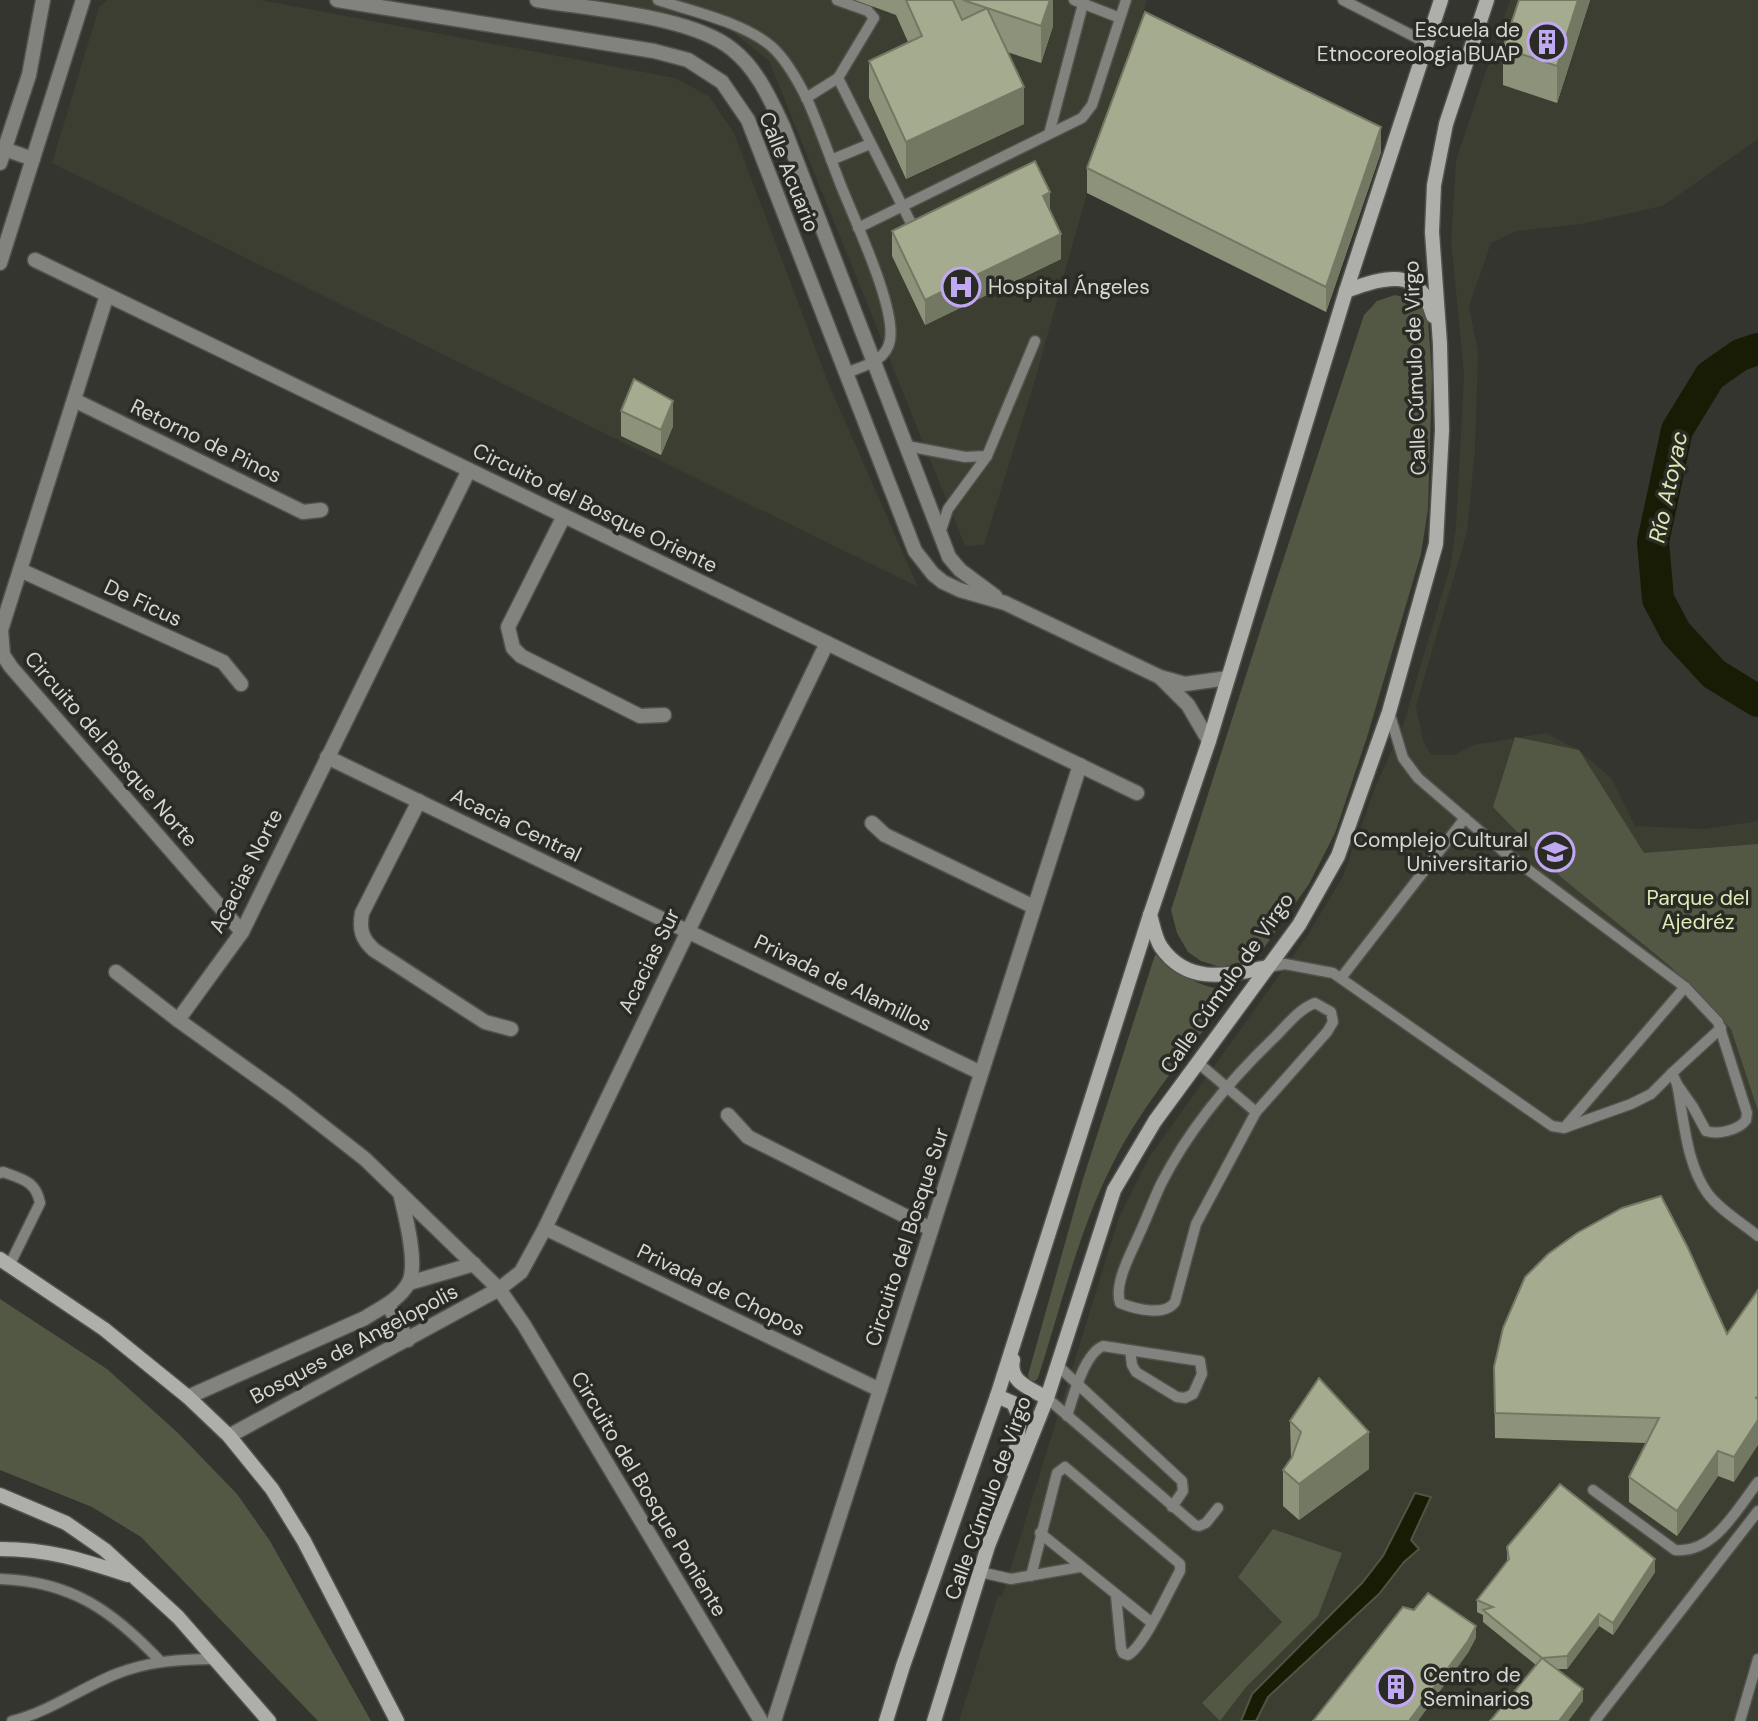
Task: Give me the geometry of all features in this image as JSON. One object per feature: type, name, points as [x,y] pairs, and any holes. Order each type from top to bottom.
[{"type":"main road","name":"Calle Cúmulo de Virgo","points":[[887,1720],[997,1396],[1150,915],[1209,741],[1346,291],[1441,0]]},
{"type":"main road","points":[[1475,36],[1479,0]]},
{"type":"main road","name":"Calle Cúmulo de Virgo","points":[[934,1721],[980,1572],[1047,1398],[1114,1190],[1156,1121],[1298,925],[1338,856],[1389,712],[1436,544],[1442,430],[1440,344],[1432,232],[1434,185],[1446,124],[1487,0]]},
{"type":"main road","points":[[1346,291],[1388,278],[1406,279],[1419,288],[1430,304],[1440,344]]},
{"type":"main road","points":[[1150,915],[1160,946],[1182,967],[1198,974],[1224,976],[1268,967]]},
{"type":"main road","points":[[4,1263],[104,1329],[188,1397],[229,1436],[272,1489],[304,1541],[397,1721]]},
{"type":"main road","points":[[1027,1297],[1012,1367],[1014,1376],[1022,1384],[1047,1398]]},
{"type":"main road","points":[[997,1396],[1013,1403],[1020,1419],[1011,1487]]},
{"type":"main road","points":[[0,1496],[66,1523],[104,1550],[178,1617],[270,1721]]},
{"type":"main road","points":[[0,1549],[33,1549],[64,1555],[136,1577]]},
{"type":"street","points":[[33,159],[2,156],[29,75],[43,0]]},
{"type":"street","name":"Calle Acuario","points":[[337,0],[373,3],[654,51],[688,60],[722,82],[748,120],[915,551],[923,563],[943,582],[960,590],[1005,603],[1160,677],[1185,684],[1228,678]]},
{"type":"street","name":"Calle Acuario","points":[[537,0],[668,22],[704,32],[734,50],[760,81],[783,126],[940,533],[955,564],[1005,603]]},
{"type":"street","points":[[0,263],[85,3]]},
{"type":"street","name":"Circuito del Bosque Oriente","points":[[34,260],[1137,793]]},
{"type":"street","name":"Circuito del Bosque Norte","points":[[107,295],[1,630],[3,654],[11,667],[242,932]]},
{"type":"street","name":"Retorno de Pinos","points":[[74,400],[303,512],[321,510]]},
{"type":"street","name":"Acacias Norte","points":[[178,1020],[242,932],[469,470]]},
{"type":"street","points":[[564,516],[508,626],[513,649],[640,716],[664,715]]},
{"type":"street","name":"De Ficus","points":[[20,570],[223,662],[241,684]]},
{"type":"street","name":"Acacias Sur","points":[[499,1289],[521,1272],[545,1228],[827,643]]},
{"type":"street","name":"Calle Acuario","points":[[1160,677],[1188,705],[1209,741]]},
{"type":"street","name":"Acacia Central","points":[[327,757],[687,931]]},
{"type":"street","name":"Circuito del Bosque Sur","points":[[774,1721],[1080,765]]},
{"type":"street","points":[[419,801],[362,913],[360,927],[364,941],[485,1022],[511,1029]]},
{"type":"street","points":[[872,823],[886,835],[1034,906]]},
{"type":"street","name":"Privada de Alamillos","points":[[687,931],[981,1073]]},
{"type":"street","points":[[116,972],[344,1141],[499,1289]]},
{"type":"street","points":[[728,1115],[748,1137],[931,1229]]},
{"type":"street","name":"Bosques de Angelopolis","points":[[400,1192],[410,1234],[409,1283]]},
{"type":"street","name":"Privada de Chopos","points":[[545,1228],[880,1390]]},
{"type":"street","name":"Bosques de Angelopolis","points":[[188,1397],[365,1318],[388,1304],[409,1283],[474,1264]]},
{"type":"street","name":"Bosques de Angelopolis","points":[[229,1436],[499,1289]]},
{"type":"street","name":"Circuito del Bosque Poniente","points":[[499,1289],[524,1325],[761,1721]]},
{"type":"street","points":[[388,1304],[408,1340]]},
{"type":"lane","points":[[658,0],[750,31],[772,47],[789,67],[806,98],[888,312],[890,341],[883,355],[874,362],[846,373]]},
{"type":"lane","points":[[806,98],[838,78],[874,19],[869,11],[837,0]]},
{"type":"lane","points":[[858,228],[1082,118],[1092,105],[1126,0]]},
{"type":"lane","points":[[1343,0],[1427,43]]},
{"type":"lane","points":[[1049,134],[1080,1],[1120,19]]},
{"type":"lane","points":[[838,78],[918,239]]},
{"type":"lane","points":[[831,160],[870,144]]},
{"type":"lane","points":[[940,533],[948,509],[987,456],[1035,341]]},
{"type":"lane","points":[[907,446],[965,457],[987,456]]},
{"type":"lane","points":[[1389,712],[1403,758],[1418,778],[1503,851],[1685,987],[1711,1013],[1721,1028],[1747,1113],[1743,1125],[1713,1133],[1706,1131],[1675,1079]]},
{"type":"lane","points":[[1341,978],[1465,818]]},
{"type":"lane","points":[[1268,967],[1285,964],[1334,973],[1529,1111],[1552,1126],[1564,1128],[1631,1104],[1675,1079],[1721,1028]]},
{"type":"lane","points":[[1564,1128],[1685,987]]},
{"type":"lane","points":[[1311,1004],[1319,1004],[1331,1012],[1333,1022],[1256,1112],[1196,1224],[1171,1309],[1163,1311],[1120,1303],[1117,1294],[1130,1253],[1181,1149],[1227,1087],[1258,1053],[1311,1004]]},
{"type":"lane","points":[[1197,1062],[1256,1112]]},
{"type":"lane","points":[[1675,1079],[1695,1169],[1702,1184],[1709,1196],[1758,1236]]},
{"type":"lane","points":[[0,1173],[32,1184],[40,1203],[4,1263]]},
{"type":"lane","points":[[1068,1416],[1077,1385],[1097,1348],[1111,1346],[1200,1361],[1202,1374],[1193,1394],[1177,1398],[1136,1372],[1130,1350]]},
{"type":"lane","points":[[1057,1365],[1182,1481],[1183,1491],[1172,1507]]},
{"type":"lane","points":[[1047,1398],[1172,1507],[1199,1526],[1206,1523],[1218,1508]]},
{"type":"lane","points":[[1031,1576],[1057,1473],[1060,1469],[1070,1469],[1180,1564],[1180,1571],[1152,1623],[1134,1651],[1128,1655],[1123,1653],[1116,1596]]},
{"type":"lane","points":[[1593,1490],[1675,1550],[1687,1551],[1713,1539],[1758,1482]]},
{"type":"lane","points":[[1595,1721],[1758,1511]]},
{"type":"lane","points":[[1041,1533],[1152,1623]]},
{"type":"lane","points":[[980,1572],[1007,1579],[1080,1567]]},
{"type":"lane","points":[[0,1580],[20,1580],[62,1590],[101,1606],[132,1630],[160,1661]]},
{"type":"lane","points":[[12,1721],[40,1711],[115,1674],[160,1661],[216,1659]]},
{"type":"lane","points":[[1740,1721],[1758,1659]]},
{"type":"shaded area","points":[[107,0],[261,0],[675,78],[709,96],[734,133],[830,387],[918,587],[52,163],[99,7]]},
{"type":"shaded area","name":"Hospital Ángeles","points":[[604,0],[1147,0],[1087,193],[1035,380],[984,545],[965,546],[769,61],[723,24]]},
{"type":"shaded area","name":"Complejo Cultural Universitario","points":[[1510,0],[1758,0],[1758,139],[1663,206],[1582,224],[1517,231],[1491,243],[1469,306],[1478,352],[1475,451],[1467,532],[1416,706],[1423,740],[1431,755],[1455,755],[1472,745],[1546,733],[1579,750],[1612,779],[1635,826],[1704,829],[1758,821],[1758,1721],[959,1721],[998,1595],[1002,1596],[1119,1217],[1149,1157],[1307,936],[1343,876],[1376,785],[1403,725],[1450,567],[1456,526],[1464,374],[1451,241],[1456,160]]},
{"type":"shaded area","points":[[1415,1493],[1431,1497],[1411,1540],[1419,1549],[1404,1562],[1379,1594],[1268,1697],[1256,1721],[1241,1721],[1252,1694],[1362,1583],[1383,1556]]},
{"type":"green space","points":[[1395,295],[1415,300],[1422,307],[1428,321],[1432,374],[1428,509],[1421,554],[1367,737],[1335,833],[1309,884],[1261,952],[1244,962],[1220,967],[1201,961],[1188,952],[1177,933],[1171,910],[1364,315],[1377,301]]},
{"type":"green space","name":"Parque del Ajedréz","points":[[1515,737],[1579,750],[1644,853],[1758,844],[1758,1111],[1731,1029],[1670,966],[1562,878],[1493,807]]},
{"type":"green space","points":[[1159,954],[1175,969],[1200,984],[1231,990],[1232,993],[1153,1097],[1125,1140],[1080,1241],[1038,1378],[1035,1381],[1029,1380],[1028,1375],[1083,1179],[1155,955]]},
{"type":"green space","points":[[0,1299],[107,1369],[178,1433],[237,1494],[270,1541],[371,1721],[318,1721],[141,1537],[92,1507],[0,1470]]},
{"type":"green space","points":[[1273,1529],[1342,1553],[1318,1616],[1246,1687],[1220,1721],[1202,1703],[1282,1622],[1238,1577]]},
{"type":"building","points":[[906,0],[953,0],[962,20],[987,8],[1024,87],[906,142],[869,61],[922,36]]},
{"type":"building","points":[[963,0],[1050,0],[1041,26]]},
{"type":"building","points":[[1519,0],[1578,0],[1557,66],[1503,48]]},
{"type":"building","points":[[1145,12],[1381,127],[1326,287],[1087,168]]},
{"type":"building","points":[[1035,161],[1050,192],[1043,196],[1061,234],[925,300],[892,231]]},
{"type":"building","points":[[634,379],[673,401],[661,430],[621,411]]},
{"type":"building","points":[[1661,1196],[1727,1334],[1758,1290],[1758,1420],[1734,1457],[1718,1451],[1677,1511],[1629,1477],[1659,1418],[1495,1413],[1494,1367],[1503,1328],[1525,1277],[1548,1254],[1577,1233],[1622,1208]]},
{"type":"building","points":[[1319,1378],[1369,1432],[1299,1484],[1283,1470],[1292,1457],[1301,1432],[1290,1421]]},
{"type":"building","points":[[1560,1484],[1655,1559],[1613,1623],[1599,1614],[1567,1656],[1542,1658],[1483,1610],[1493,1607],[1477,1600],[1509,1559],[1507,1547]]},
{"type":"building","name":"Centro de Seminarios","points":[[1428,1593],[1476,1626],[1468,1641],[1409,1721],[1313,1721],[1403,1607],[1414,1610]]},
{"type":"building","points":[[1542,1658],[1583,1689],[1559,1721],[1490,1721]]},
{"type":"waterway","name":"Río Atoyac","points":[[1758,349],[1740,355],[1710,376],[1677,430],[1653,542],[1658,599],[1676,633],[1714,674],[1758,701]]},
{"type":"place","name":"Escuela de Etnocoreologia BUAP","points":[[1547,42]]},
{"type":"place","name":"Hospital Ángeles","points":[[961,287]]},
{"type":"place","name":"Complejo Cultural Universitario","points":[[1555,852]]},
{"type":"place","name":"Centro de Seminarios","points":[[1396,1687]]}]
